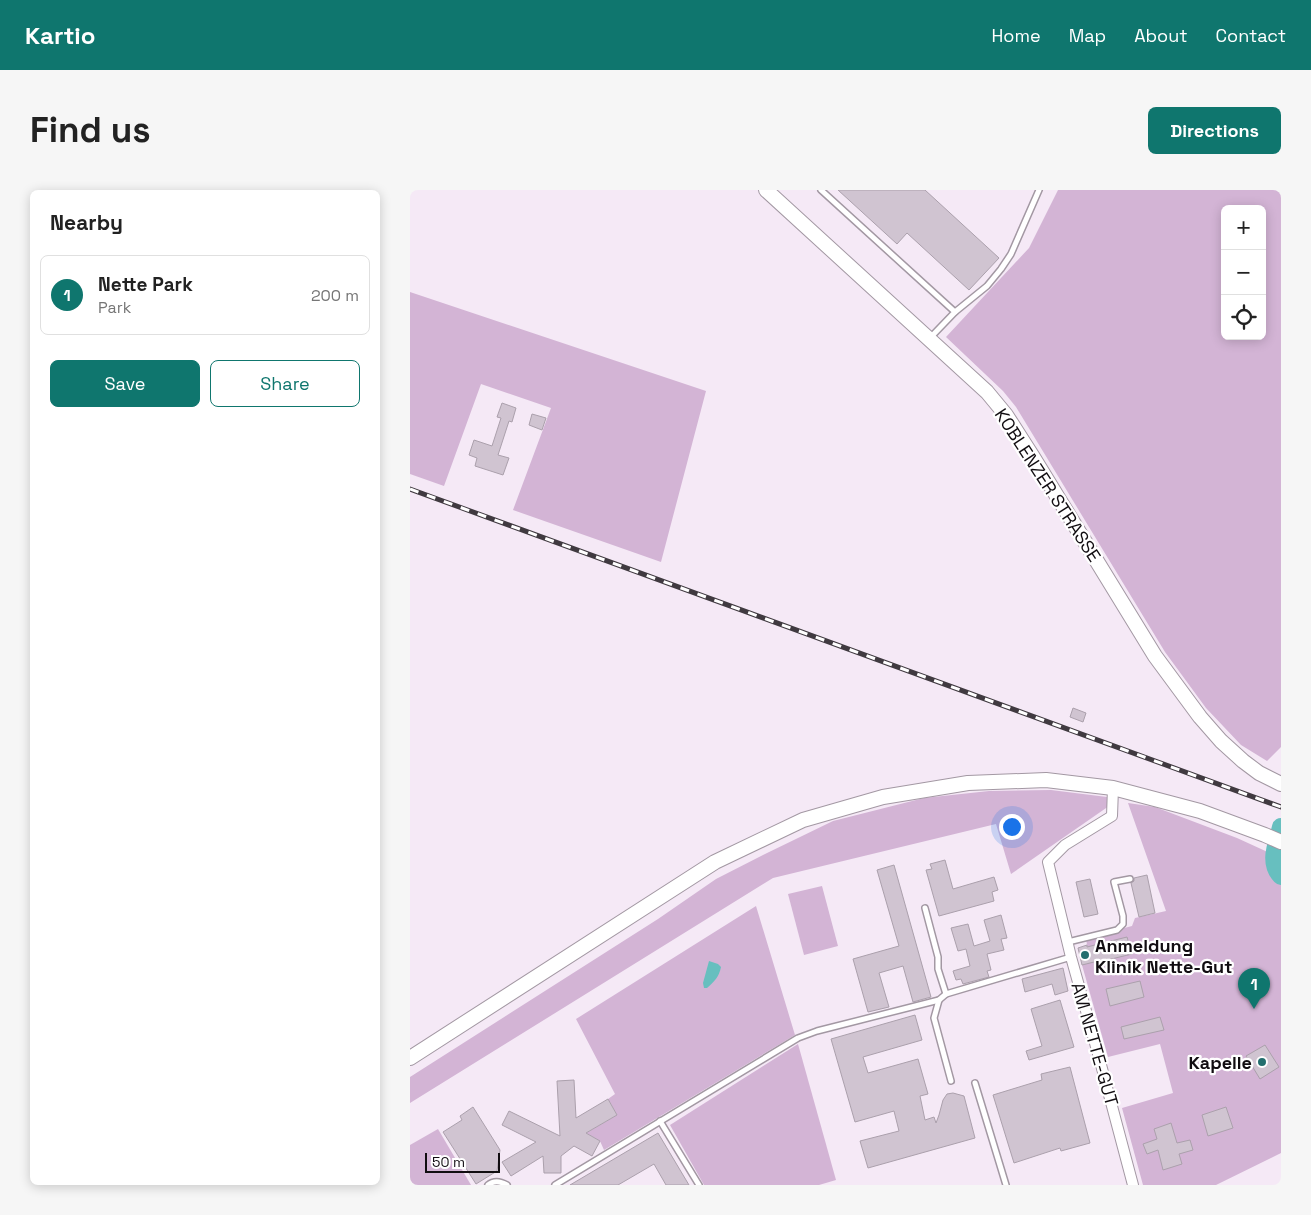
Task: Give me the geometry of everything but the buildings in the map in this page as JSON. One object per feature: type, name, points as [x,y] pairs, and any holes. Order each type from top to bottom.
[{"type":"main road","name":"KOBLENZER STRASSE","points":[[766,190],[987,392],[1006,415],[1034,457],[1155,656],[1200,717],[1221,741],[1243,761],[1279,783]]},
{"type":"main road","points":[[410,1058],[715,862],[803,820],[883,797],[968,784],[1046,780],[1113,788],[1200,811],[1281,842]]},
{"type":"street","name":"AM NETTE-GUT","points":[[1113,788],[1112,816],[1065,846],[1048,862],[1067,943],[1133,1185]]},
{"type":"lane","points":[[821,190],[955,312]]},
{"type":"lane","points":[[929,339],[955,312],[987,286],[1001,269],[1010,254],[1039,190]]},
{"type":"lane","points":[[1067,943],[1118,930],[1123,924],[1123,916],[1114,882],[1130,879]]},
{"type":"lane","points":[[925,908],[938,957],[938,969],[946,994]]},
{"type":"lane","points":[[555,1185],[798,1038],[939,1000],[946,994],[1071,957]]},
{"type":"lane","points":[[939,1000],[934,1018],[951,1081]]},
{"type":"lane","points":[[975,1083],[1006,1185]]},
{"type":"lane","points":[[660,1121],[699,1185]]},
{"type":"lane","points":[[488,1185],[491,1182],[498,1181],[507,1185]]},
{"type":"shaded area","points":[[1058,190],[1281,190],[1281,747],[1267,761],[1241,745],[1206,708],[1165,652],[1016,407],[1003,391],[946,337],[1029,248]]},
{"type":"shaded area","points":[[410,292],[706,391],[661,562],[513,510],[551,408],[481,384],[444,486],[410,474]]},
{"type":"shaded area","points":[[1051,790],[1107,797],[1109,806],[1011,874],[996,824],[773,878],[410,1103],[410,1077],[658,919],[716,879],[765,854],[833,821],[924,798],[989,791]]},
{"type":"shaded area","points":[[1128,803],[1155,807],[1237,838],[1281,858],[1281,1153],[1216,1185],[1143,1185],[1122,1108],[1173,1093],[1160,1044],[1108,1057],[1082,965],[1092,962],[1086,938],[1132,926],[1135,918],[1166,911]]},
{"type":"shaded area","points":[[822,886],[838,946],[804,955],[788,894]]},
{"type":"shaded area","points":[[756,906],[795,1035],[604,1150],[600,1141],[586,1133],[617,1115],[608,1099],[615,1094],[576,1019]]},
{"type":"shaded area","points":[[798,1044],[836,1180],[819,1185],[704,1185],[670,1125]]},
{"type":"shaded area","points":[[438,1129],[471,1185],[410,1185],[410,1145]]},
{"type":"water","points":[[709,961],[721,967],[714,981],[707,988],[704,988],[703,983]]},
{"type":"waterway","points":[[1281,827],[1274,859],[1277,871],[1281,876]]},
{"type":"railway","points":[[410,489],[1281,807]]},
{"type":"place","name":"Anmeldung Klinik Nette-Gut","points":[[1085,955]]},
{"type":"place","name":"Nette Park","points":[[1254,1009]]},
{"type":"place","name":"Kapelle","points":[[1262,1062]]}]
